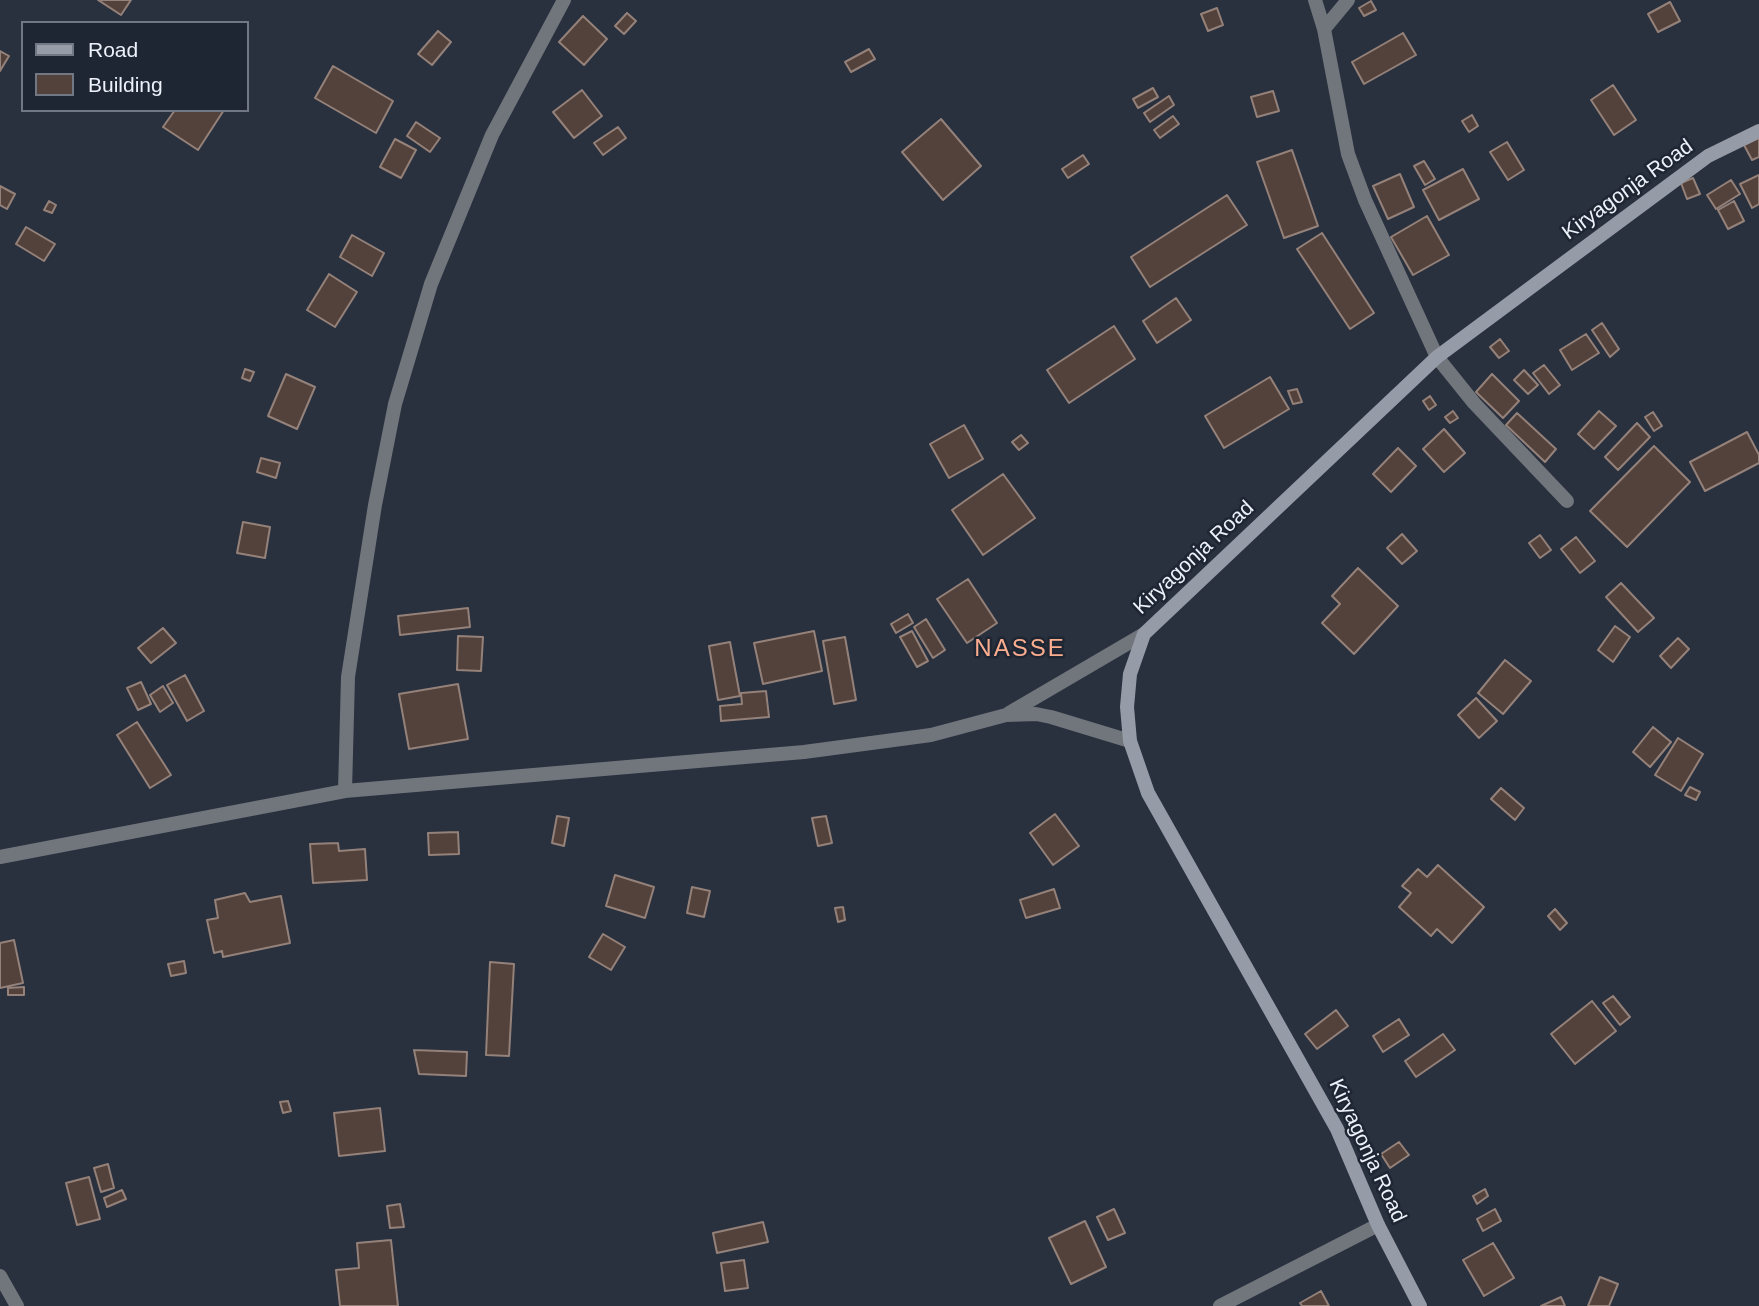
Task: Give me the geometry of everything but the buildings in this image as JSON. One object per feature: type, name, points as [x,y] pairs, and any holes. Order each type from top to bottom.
[{"type":"street","points":[[345,791],[348,677],[375,505],[395,404],[431,284],[492,135],[564,0]]},
{"type":"street","points":[[1315,0],[1324,29],[1348,154],[1365,200],[1437,358],[1474,403],[1567,501]]},
{"type":"street","points":[[1324,29],[1348,0]]},
{"type":"street","name":"Kiryagonja Road","points":[[1420,1306],[1378,1225],[1337,1129],[1148,793],[1130,741],[1127,707],[1130,674],[1143,634],[1437,358],[1708,156],[1759,131]]},
{"type":"street","points":[[1006,715],[1143,634]]},
{"type":"street","points":[[0,857],[345,791],[804,752],[930,735],[1006,715],[1051,716],[1130,741]]},
{"type":"street","points":[[1220,1306],[1378,1225]]},
{"type":"street","points":[[0,1276],[17,1306]]},
{"type":"district","name":"NASSE","points":[[1020,649]]}]
